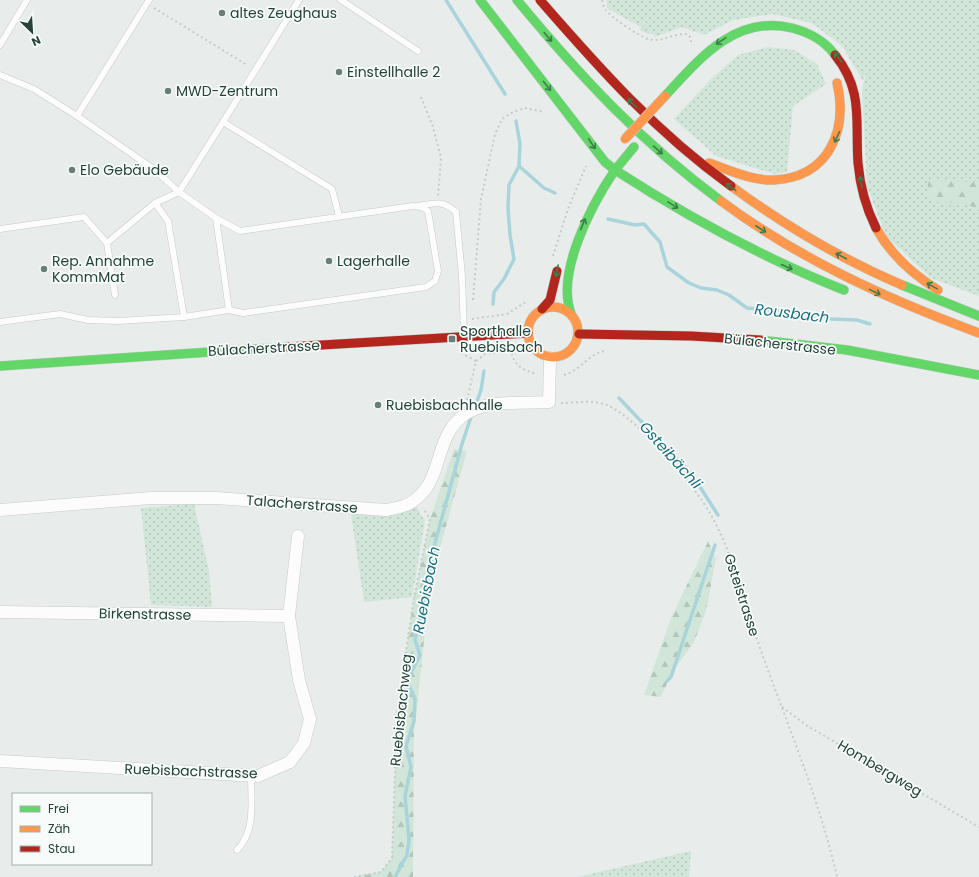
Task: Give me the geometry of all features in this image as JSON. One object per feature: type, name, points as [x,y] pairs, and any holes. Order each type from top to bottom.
[{"type":"main road","points":[[480,0],[608,159],[615,170],[736,242],[790,268],[854,294]]},
{"type":"main road","points":[[517,0],[566,57],[612,107],[682,171],[726,205],[788,245],[853,281],[917,310],[979,333]]},
{"type":"main road","points":[[540,0],[616,86],[668,136],[692,157],[748,199],[831,251],[910,289],[979,316]]},
{"type":"main road","points":[[623,142],[709,50],[727,36],[747,28],[778,25],[799,29],[819,38],[839,58],[853,84],[857,104],[858,163],[861,185],[867,206],[881,235],[902,264],[918,278],[979,309]]},
{"type":"main road","points":[[692,157],[743,174],[765,179],[784,179],[803,173],[827,153],[840,131],[842,122],[842,102],[834,76]]},
{"type":"main road","points":[[572,316],[566,303],[566,292],[580,232],[598,194],[615,170],[663,115]]},
{"type":"main road","points":[[598,170],[608,159]]},
{"type":"main road","points":[[542,310],[549,307],[562,308],[576,321],[579,334],[574,347],[570,352],[557,358],[550,358],[534,349],[531,345],[528,333],[531,319],[547,305],[552,295],[558,265]]},
{"type":"main road","points":[[887,307],[979,336]]},
{"type":"main road","name":"Bülacherstrasse","points":[[0,366],[231,350],[464,338],[528,333]]},
{"type":"main road","name":"Bülacherstrasse","points":[[579,334],[712,337],[803,344],[892,358],[979,376]]},
{"type":"street","points":[[548,402],[550,358]]},
{"type":"street","name":"Talacherstrasse","points":[[0,510],[151,498],[216,498],[386,510],[402,507],[417,498],[428,486],[448,432],[464,415],[488,405],[548,402]]},
{"type":"street","name":"Ruebisbachstrasse","points":[[0,761],[251,776],[258,776],[290,762],[304,743],[310,719],[299,680],[289,616],[298,536]]},
{"type":"street","name":"Birkenstrasse","points":[[0,612],[289,616]]},
{"type":"lane","points":[[0,45],[28,0]]},
{"type":"lane","points":[[108,243],[155,203],[179,192],[299,0]]},
{"type":"lane","points":[[341,0],[418,51]]},
{"type":"lane","points":[[77,116],[148,2]]},
{"type":"lane","points":[[0,75],[34,89],[77,116],[155,170],[179,192],[216,218],[240,231],[413,206],[437,203],[448,205],[456,212],[462,276],[464,338]]},
{"type":"lane","points":[[223,122],[332,189],[339,216]]},
{"type":"lane","points":[[155,203],[168,221],[184,317]]},
{"type":"lane","points":[[0,322],[60,314],[88,320],[118,321],[184,317],[229,310],[243,313],[426,287],[435,281],[438,271],[430,220],[428,211],[421,207],[413,206]]},
{"type":"lane","points":[[0,229],[84,217],[108,243],[115,295]]},
{"type":"lane","points":[[216,218],[229,310]]},
{"type":"lane","points":[[237,850],[244,844],[251,819],[251,776]]},
{"type":"path","points":[[602,0],[604,9],[614,18],[648,39],[661,39],[680,33],[687,34],[691,38],[691,44]]},
{"type":"path","points":[[148,2],[255,70]]},
{"type":"path","points":[[421,97],[433,127],[442,158],[437,203]]},
{"type":"path","points":[[473,304],[481,199],[495,134],[502,119],[514,112],[525,108],[538,110],[549,114]]},
{"type":"path","points":[[552,256],[568,209],[583,178],[586,160]]},
{"type":"path","points":[[472,315],[472,319],[507,314],[529,299]]},
{"type":"path","points":[[458,351],[476,361]]},
{"type":"path","points":[[464,415],[476,361],[485,354],[511,351],[512,358],[523,370],[536,374]]},
{"type":"path","points":[[564,375],[579,369],[594,354],[611,351]]},
{"type":"path","name":"Gsteistrasse","points":[[548,402],[598,402],[607,405],[635,425],[683,476],[711,515],[726,547],[747,613],[816,803],[837,877]]},
{"type":"path","name":"Ruebisbachweg","points":[[354,877],[381,872],[392,858],[398,714],[414,598],[430,519],[417,498]]},
{"type":"path","name":"Hombergweg","points":[[782,707],[806,725],[979,827]]},
{"type":"green space","points":[[607,0],[979,0],[979,296],[931,278],[886,236],[867,186],[862,89],[868,65],[863,81],[842,46],[812,23],[773,14],[733,20],[704,35],[682,27],[655,37],[651,33],[648,34],[639,30],[650,16],[640,27],[607,8]]},
{"type":"green space","points":[[768,47],[794,50],[817,64],[826,84],[793,106],[787,172],[775,174],[716,156],[674,119],[711,79],[738,55]]},
{"type":"green space","points":[[929,179],[979,183],[979,210],[965,203],[937,202],[926,195]]},
{"type":"green space","points":[[454,449],[467,451],[430,584],[414,736],[413,877],[354,877],[381,872],[392,858],[397,714],[414,597],[430,519]]},
{"type":"green space","points":[[194,504],[209,571],[212,607],[151,605],[141,508]]},
{"type":"green space","points":[[416,506],[425,521],[412,597],[364,602],[351,514],[392,514],[408,510]]},
{"type":"green space","points":[[708,541],[716,559],[706,611],[694,642],[673,671],[661,697],[644,695],[671,618]]},
{"type":"green space","points":[[691,851],[689,877],[577,877]]},
{"type":"waterway","name":"Ruebisbach","points":[[446,0],[505,94]]},
{"type":"waterway","name":"Ruebisbach","points":[[493,304],[494,292],[504,279],[514,259],[508,208],[509,185],[519,166],[520,144],[516,121]]},
{"type":"waterway","name":"Rousbach","points":[[519,166],[544,188],[555,193]]},
{"type":"waterway","name":"Rousbach","points":[[608,219],[635,225],[644,224],[660,242],[667,267],[689,283],[701,288],[717,290],[729,295],[747,308],[815,314],[831,319],[857,320],[870,324]]},
{"type":"waterway","name":"Ruebisbach","points":[[475,407],[481,390],[484,371]]},
{"type":"waterway","name":"Gsteibächli","points":[[619,398],[693,476],[718,515]]},
{"type":"waterway","name":"Ruebisbach","points":[[395,877],[407,855],[409,840],[405,796],[411,767],[406,746],[414,721],[415,699],[407,681],[420,655],[415,640],[435,543],[462,444],[472,414]]},
{"type":"waterway","name":"Gsteibächli","points":[[667,681],[671,677],[715,545]]},
{"type":"traffic: fast","points":[[480,0],[605,162],[615,170],[634,147]]},
{"type":"traffic: fast","points":[[517,0],[564,55],[638,132],[692,179],[721,201]]},
{"type":"traffic: fast","points":[[665,96],[691,68],[720,43],[736,34],[753,28],[772,25],[792,28],[821,41],[835,55]]},
{"type":"traffic: fast","points":[[572,316],[568,299],[568,281],[578,240],[596,201],[615,170],[726,236],[814,278],[844,290]]},
{"type":"traffic: fast","points":[[902,285],[979,316]]},
{"type":"traffic: fast","points":[[760,340],[847,350],[979,375]]},
{"type":"traffic: fast","points":[[0,366],[287,347]]},
{"type":"traffic: slow","points":[[709,163],[757,179],[766,180],[793,177],[809,170],[821,161],[830,148],[836,134],[840,118],[840,101],[837,83]]},
{"type":"traffic: slow","points":[[625,139],[665,96]]},
{"type":"traffic: slow","points":[[731,186],[792,228],[835,253],[902,285]]},
{"type":"traffic: slow","points":[[721,201],[781,241],[845,276],[878,292],[979,333]]},
{"type":"traffic: slow","points":[[876,228],[895,255],[919,277],[938,290]]},
{"type":"traffic: slow","points":[[548,307],[558,307],[571,314],[578,327],[578,332],[578,337],[571,350],[558,357],[548,357],[539,353],[532,346],[528,337],[528,327],[532,318],[539,311],[548,307]]},
{"type":"traffic: jam","points":[[540,0],[607,75],[653,122],[731,186]]},
{"type":"traffic: jam","points":[[835,55],[844,68],[854,94],[860,180],[866,205],[876,228]]},
{"type":"traffic: jam","points":[[542,309],[550,300],[557,271]]},
{"type":"traffic: jam","points":[[287,347],[528,333]]},
{"type":"traffic: jam","points":[[579,334],[691,336],[760,340]]},
{"type":"place","name":"altes Zeughaus","points":[[222,13]]},
{"type":"place","name":"Einstellhalle 2","points":[[339,72]]},
{"type":"place","name":"MWD-Zentrum","points":[[168,91]]},
{"type":"place","name":"Elo Gebäude","points":[[72,170]]},
{"type":"place","name":"Lagerhalle","points":[[329,261]]},
{"type":"place","name":"Rep. Annahme KommMat","points":[[44,269]]},
{"type":"place","name":"Sporthalle Ruebisbach","points":[[452,339]]},
{"type":"place","name":"Ruebisbachhalle","points":[[378,405]]}]
